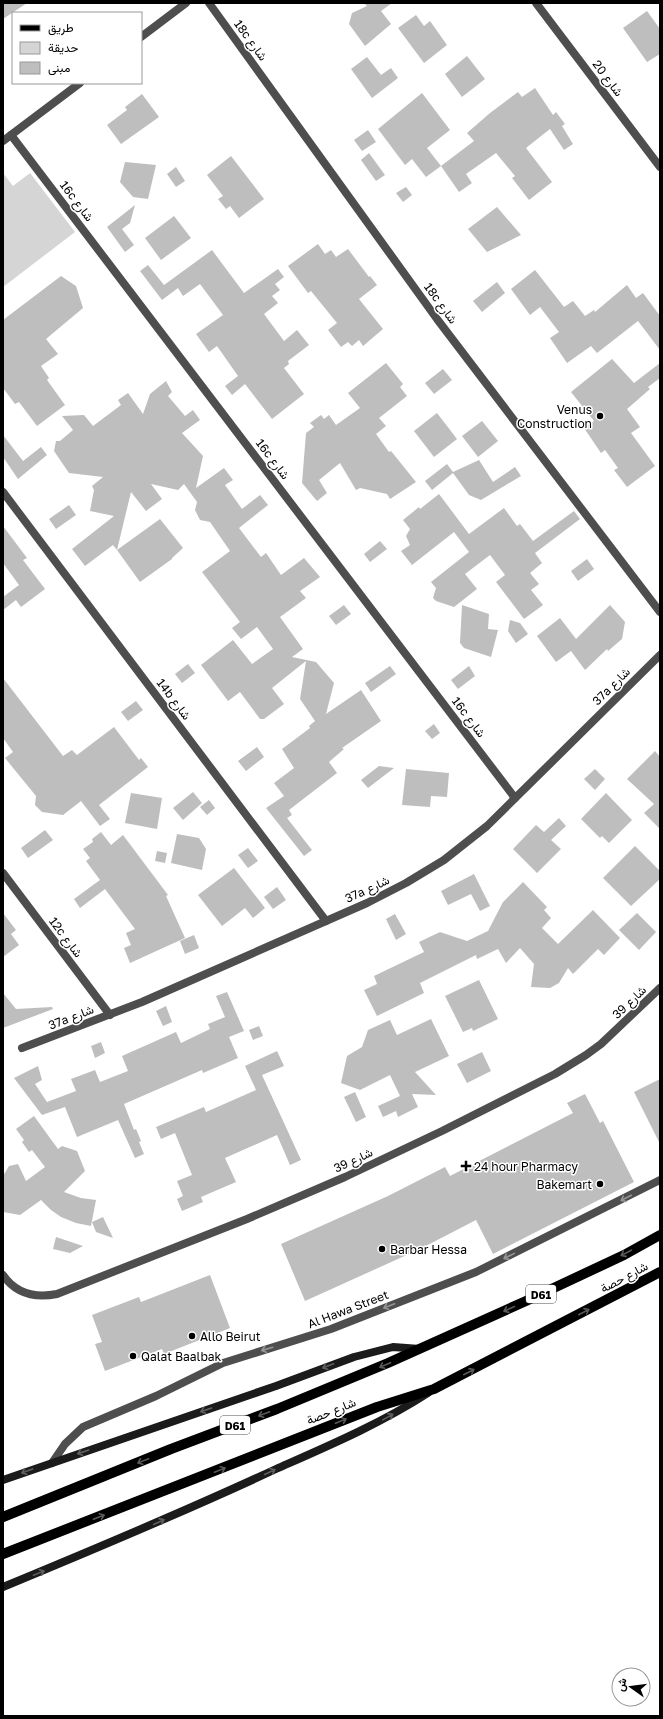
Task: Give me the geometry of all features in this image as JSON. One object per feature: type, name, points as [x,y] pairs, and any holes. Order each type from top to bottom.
[{"type":"main road","name":"شارع حصة","points":[[3,1517],[171,1449],[277,1409],[420,1349],[526,1302],[624,1255],[660,1235]]},
{"type":"main road","name":"شارع حصة","points":[[3,1554],[377,1407],[434,1389],[660,1272]]},
{"type":"main road","points":[[3,1480],[276,1386],[361,1354],[393,1347],[420,1349]]},
{"type":"main road","points":[[3,1587],[154,1525],[335,1443],[382,1421],[434,1389]]},
{"type":"street","points":[[142,36],[186,3]]},
{"type":"street","name":"18c شارع","points":[[209,3],[437,319],[660,612]]},
{"type":"street","name":"شارع 20","points":[[538,4],[660,167]]},
{"type":"street","points":[[3,141],[79,84]]},
{"type":"street","name":"16c شارع","points":[[11,135],[515,798]]},
{"type":"street","name":"14b شارع","points":[[3,492],[326,921]]},
{"type":"street","name":"37a شارع","points":[[22,1048],[110,1015],[367,903],[400,886],[444,860],[487,826],[660,655]]},
{"type":"street","name":"12c شارع","points":[[3,873],[110,1015]]},
{"type":"street","name":"شارع 39","points":[[3,1275],[11,1284],[27,1294],[47,1296],[71,1289],[296,1198],[442,1131],[555,1074],[586,1055],[615,1032],[660,988]]},
{"type":"street","name":"Al Hawa Street","points":[[52,1463],[65,1444],[83,1427],[156,1396],[223,1363],[331,1329],[476,1272],[660,1180]]},
{"type":"green space","points":[[3,173],[13,186],[30,173],[75,232],[3,287]]},
{"type":"building","points":[[3,3],[27,3],[12,12],[3,19]]},
{"type":"building","points":[[364,3],[392,3],[381,11],[391,24],[365,46],[349,24],[352,13],[367,6]]},
{"type":"building","points":[[647,11],[660,29],[660,54],[647,62],[623,28]]},
{"type":"building","points":[[416,15],[424,26],[430,21],[447,45],[424,63],[398,28]]},
{"type":"building","points":[[467,56],[485,79],[462,97],[445,74]]},
{"type":"building","points":[[367,57],[381,75],[391,68],[398,78],[372,98],[351,69]]},
{"type":"building","points":[[535,88],[553,115],[556,112],[565,124],[562,126],[573,144],[564,150],[550,129],[526,148],[552,182],[529,200],[512,178],[515,176],[496,153],[466,174],[472,183],[459,192],[441,166],[474,141],[467,133],[490,113],[518,92],[522,97]]},
{"type":"building","points":[[422,93],[450,130],[427,148],[441,166],[426,177],[412,159],[405,165],[378,129]]},
{"type":"building","points":[[142,94],[159,117],[121,144],[107,125],[127,110],[125,107]]},
{"type":"building","points":[[368,130],[376,142],[362,151],[354,140]]},
{"type":"building","points":[[369,153],[385,175],[376,181],[361,160]]},
{"type":"building","points":[[231,156],[264,199],[239,218],[230,206],[226,209],[218,199],[223,196],[207,175]]},
{"type":"building","points":[[125,162],[156,165],[148,199],[133,197],[120,182]]},
{"type":"building","points":[[176,167],[185,181],[176,187],[167,174]]},
{"type":"building","points":[[406,187],[412,195],[403,202],[396,193]]},
{"type":"building","points":[[135,205],[130,223],[122,229],[134,245],[125,252],[107,227]]},
{"type":"building","points":[[497,207],[521,235],[487,252],[468,229]]},
{"type":"building","points":[[174,216],[191,238],[161,260],[145,238]]},
{"type":"building","points":[[318,244],[325,254],[331,250],[336,257],[348,249],[369,277],[370,276],[377,285],[359,299],[383,329],[363,346],[359,340],[352,346],[348,342],[341,347],[328,330],[337,323],[311,291],[308,293],[288,266]]},
{"type":"building","points":[[212,250],[244,293],[278,269],[284,277],[275,284],[280,290],[272,296],[278,303],[264,314],[284,341],[297,330],[309,345],[288,361],[289,364],[284,368],[304,394],[272,419],[245,384],[232,395],[225,386],[238,376],[217,346],[209,352],[196,334],[223,315],[200,284],[183,296],[178,288],[162,300],[140,271],[148,265],[164,285]]},
{"type":"building","points":[[535,270],[564,307],[573,301],[585,316],[594,310],[595,312],[627,285],[636,298],[643,293],[660,316],[660,350],[638,321],[597,353],[591,346],[567,363],[550,338],[559,332],[540,307],[530,315],[511,289]]},
{"type":"building","points":[[61,276],[76,286],[83,308],[46,339],[58,354],[41,366],[49,378],[47,380],[65,405],[37,426],[19,402],[15,404],[3,388],[3,320]]},
{"type":"building","points":[[497,282],[505,293],[482,312],[473,301]]},
{"type":"building","points":[[612,359],[634,383],[660,363],[660,378],[648,387],[650,389],[627,409],[640,427],[631,433],[655,466],[627,487],[614,470],[618,468],[605,450],[601,453],[584,428],[594,421],[571,392]]},
{"type":"building","points":[[386,363],[403,384],[400,387],[407,396],[379,418],[386,426],[376,434],[389,452],[391,451],[416,482],[390,499],[387,494],[360,488],[356,490],[340,463],[319,480],[327,493],[317,501],[302,483],[306,433],[314,427],[310,423],[321,415],[324,419],[329,415],[336,425],[360,408],[348,393]]},
{"type":"building","points":[[443,369],[452,380],[434,394],[425,383]]},
{"type":"building","points":[[166,381],[172,392],[168,396],[185,416],[193,410],[200,420],[182,433],[203,456],[196,488],[224,468],[233,480],[225,485],[242,509],[260,495],[268,505],[239,528],[261,557],[266,553],[281,575],[304,558],[320,577],[300,591],[306,598],[280,617],[303,649],[292,657],[316,662],[334,683],[326,714],[361,690],[381,721],[342,748],[344,749],[329,762],[337,773],[289,810],[292,815],[287,818],[312,850],[304,856],[266,808],[284,796],[274,783],[294,768],[282,749],[310,728],[309,726],[315,721],[300,699],[306,661],[272,688],[284,704],[264,719],[260,719],[240,692],[228,701],[201,665],[233,640],[252,664],[273,649],[257,627],[241,639],[232,628],[240,622],[202,572],[230,551],[210,522],[200,520],[195,510],[197,502],[184,484],[178,490],[151,484],[162,499],[146,511],[131,492],[117,550],[113,545],[85,566],[72,549],[114,516],[90,511],[94,490],[92,486],[103,477],[69,473],[54,451],[56,441],[60,441],[73,430],[62,416],[84,415],[93,426],[121,405],[118,400],[128,393],[143,414],[150,394]]},
{"type":"building","points":[[437,413],[457,439],[434,457],[414,431]]},
{"type":"building","points":[[482,421],[498,441],[478,457],[462,436]]},
{"type":"building","points":[[3,435],[23,461],[41,447],[47,455],[18,479],[3,457]]},
{"type":"building","points":[[479,460],[493,482],[515,467],[521,476],[481,500],[469,495],[453,473],[432,490],[425,481],[447,464],[453,472]]},
{"type":"building","points":[[439,494],[469,534],[504,508],[517,526],[520,524],[533,541],[574,511],[580,519],[535,553],[542,563],[530,573],[539,584],[531,590],[543,605],[524,619],[496,582],[505,575],[490,555],[465,574],[477,589],[454,607],[436,601],[433,598],[436,588],[431,582],[469,552],[454,532],[412,565],[401,551],[410,545],[406,536],[410,529],[403,520]]},
{"type":"building","points":[[69,505],[76,515],[56,529],[49,519]]},
{"type":"building","points":[[160,519],[183,548],[172,559],[140,582],[117,550]]},
{"type":"building","points":[[3,526],[27,558],[23,560],[45,589],[21,607],[16,600],[3,610],[3,597],[19,585],[3,563]]},
{"type":"building","points":[[380,541],[387,549],[370,562],[364,554]]},
{"type":"building","points":[[587,559],[594,569],[578,581],[571,571]]},
{"type":"building","points":[[344,605],[351,614],[336,625],[329,616]]},
{"type":"building","points":[[462,605],[489,614],[488,629],[498,630],[491,657],[464,648],[460,643]]},
{"type":"building","points":[[610,605],[625,622],[622,639],[608,651],[607,649],[585,670],[571,651],[556,662],[537,636],[560,618],[576,639]]},
{"type":"building","points":[[510,620],[520,623],[528,634],[516,643],[508,631]]},
{"type":"building","points":[[188,664],[195,673],[182,683],[175,674]]},
{"type":"building","points":[[390,666],[396,674],[371,692],[365,683]]},
{"type":"building","points":[[469,666],[475,676],[458,689],[451,680]]},
{"type":"building","points":[[3,678],[63,756],[72,750],[77,755],[114,727],[139,760],[141,758],[148,767],[99,805],[110,819],[100,826],[81,801],[63,815],[42,812],[35,805],[36,796],[5,758],[13,752],[3,738]]},
{"type":"building","points":[[136,701],[143,710],[128,721],[121,712]]},
{"type":"building","points":[[434,724],[440,733],[432,739],[425,731]]},
{"type":"building","points":[[257,747],[264,757],[246,771],[238,761]]},
{"type":"building","points":[[655,751],[660,757],[660,829],[644,813],[654,804],[627,779]]},
{"type":"building","points":[[379,766],[394,768],[368,788],[361,780]]},
{"type":"building","points":[[406,769],[449,773],[447,797],[431,796],[430,807],[402,805]]},
{"type":"building","points":[[595,769],[605,779],[595,790],[584,779]]},
{"type":"building","points":[[193,792],[202,803],[183,820],[173,808]]},
{"type":"building","points":[[131,793],[162,798],[157,829],[125,823]]},
{"type":"building","points":[[606,793],[632,820],[609,843],[602,836],[600,838],[581,819]]},
{"type":"building","points":[[209,800],[215,808],[207,815],[200,807]]},
{"type":"building","points":[[559,818],[566,826],[551,840],[561,849],[537,873],[513,849],[536,825],[544,832]]},
{"type":"building","points":[[45,830],[53,840],[28,858],[21,848]]},
{"type":"building","points":[[101,832],[111,845],[123,835],[168,895],[166,896],[185,938],[130,963],[124,948],[131,945],[126,933],[135,929],[105,889],[80,908],[74,899],[100,880],[86,861],[90,858],[83,849],[93,842],[92,839]]},
{"type":"building","points":[[177,834],[199,838],[206,849],[202,870],[171,863]]},
{"type":"building","points":[[635,846],[660,871],[660,879],[631,906],[603,878]]},
{"type":"building","points":[[248,848],[258,861],[248,868],[238,855]]},
{"type":"building","points":[[157,851],[167,853],[165,863],[155,861]]},
{"type":"building","points":[[234,868],[265,908],[253,918],[245,908],[222,926],[198,895]]},
{"type":"building","points":[[474,874],[490,906],[480,911],[471,894],[448,905],[441,891]]},
{"type":"building","points":[[523,882],[547,907],[544,910],[551,918],[542,928],[558,944],[593,910],[620,938],[604,955],[598,949],[573,974],[568,968],[559,983],[550,988],[531,987],[534,964],[520,948],[506,963],[498,949],[477,959],[476,955],[420,983],[424,993],[377,1016],[364,990],[377,984],[374,976],[424,952],[419,942],[440,932],[467,941],[488,931],[503,902]]},
{"type":"building","points":[[277,887],[286,900],[273,909],[264,897]]},
{"type":"building","points":[[3,913],[16,930],[11,934],[19,945],[3,957]]},
{"type":"building","points":[[637,913],[656,932],[639,950],[619,930]]},
{"type":"building","points":[[395,914],[406,934],[396,940],[386,919]]},
{"type":"building","points":[[194,935],[199,948],[185,954],[180,941]]},
{"type":"building","points":[[479,980],[498,1019],[473,1031],[472,1028],[463,1032],[445,996]]},
{"type":"building","points":[[227,992],[244,1031],[229,1037],[238,1058],[203,1073],[202,1070],[124,1104],[134,1130],[136,1129],[141,1141],[139,1142],[144,1154],[135,1158],[118,1120],[77,1137],[65,1107],[42,1115],[14,1078],[38,1066],[42,1080],[35,1084],[47,1102],[76,1091],[71,1079],[95,1070],[100,1082],[128,1071],[122,1056],[176,1032],[181,1043],[210,1029],[208,1024],[225,1017],[216,996]]},
{"type":"building","points":[[3,993],[16,1009],[52,1007],[53,1009],[3,1028]]},
{"type":"building","points":[[166,1006],[172,1022],[163,1026],[156,1011]]},
{"type":"building","points":[[431,1019],[449,1056],[415,1072],[436,1095],[412,1094],[418,1107],[398,1117],[396,1111],[383,1117],[378,1106],[400,1096],[390,1075],[360,1090],[341,1083],[347,1056],[362,1047],[368,1030],[390,1020],[397,1035]]},
{"type":"building","points":[[259,1026],[263,1036],[253,1040],[249,1030]]},
{"type":"building","points":[[101,1042],[105,1053],[95,1058],[91,1046]]},
{"type":"building","points":[[277,1051],[284,1066],[262,1075],[301,1160],[290,1165],[277,1135],[225,1158],[236,1182],[201,1197],[203,1202],[182,1211],[177,1199],[183,1196],[177,1181],[192,1175],[175,1133],[161,1139],[156,1127],[204,1107],[206,1112],[256,1090],[245,1066]]},
{"type":"building","points":[[482,1052],[491,1071],[467,1083],[457,1064]]},
{"type":"building","points":[[660,1079],[660,1144],[634,1092]]},
{"type":"building","points":[[355,1092],[366,1117],[356,1122],[344,1097]]},
{"type":"building","points":[[585,1094],[600,1123],[603,1121],[634,1182],[493,1254],[476,1220],[420,1249],[305,1301],[281,1244],[388,1196],[445,1167],[450,1176],[573,1113],[567,1103]]},
{"type":"building","points":[[34,1116],[58,1149],[62,1146],[77,1151],[85,1171],[64,1192],[81,1198],[96,1200],[91,1226],[76,1223],[61,1217],[41,1200],[20,1215],[3,1212],[3,1176],[9,1166],[18,1164],[26,1181],[45,1167],[32,1150],[29,1152],[22,1142],[24,1140],[16,1129]]},
{"type":"building","points":[[103,1217],[113,1238],[96,1232],[92,1222]]},
{"type":"building","points":[[56,1237],[83,1246],[70,1253],[53,1249]]},
{"type":"building","points":[[210,1275],[230,1328],[164,1354],[162,1349],[105,1371],[95,1344],[102,1342],[92,1315],[139,1297],[141,1302]]},
{"type":"place","name":"Venus Construction","points":[[600,416]]},
{"type":"place","name":"24 hour Pharmacy","points":[[466,1166]]},
{"type":"place","name":"Bakemart","points":[[600,1184]]},
{"type":"place","name":"Barbar Hessa","points":[[382,1249]]},
{"type":"place","name":"Allo Beirut","points":[[192,1336]]},
{"type":"place","name":"Qalat Baalbak","points":[[133,1356]]}]
